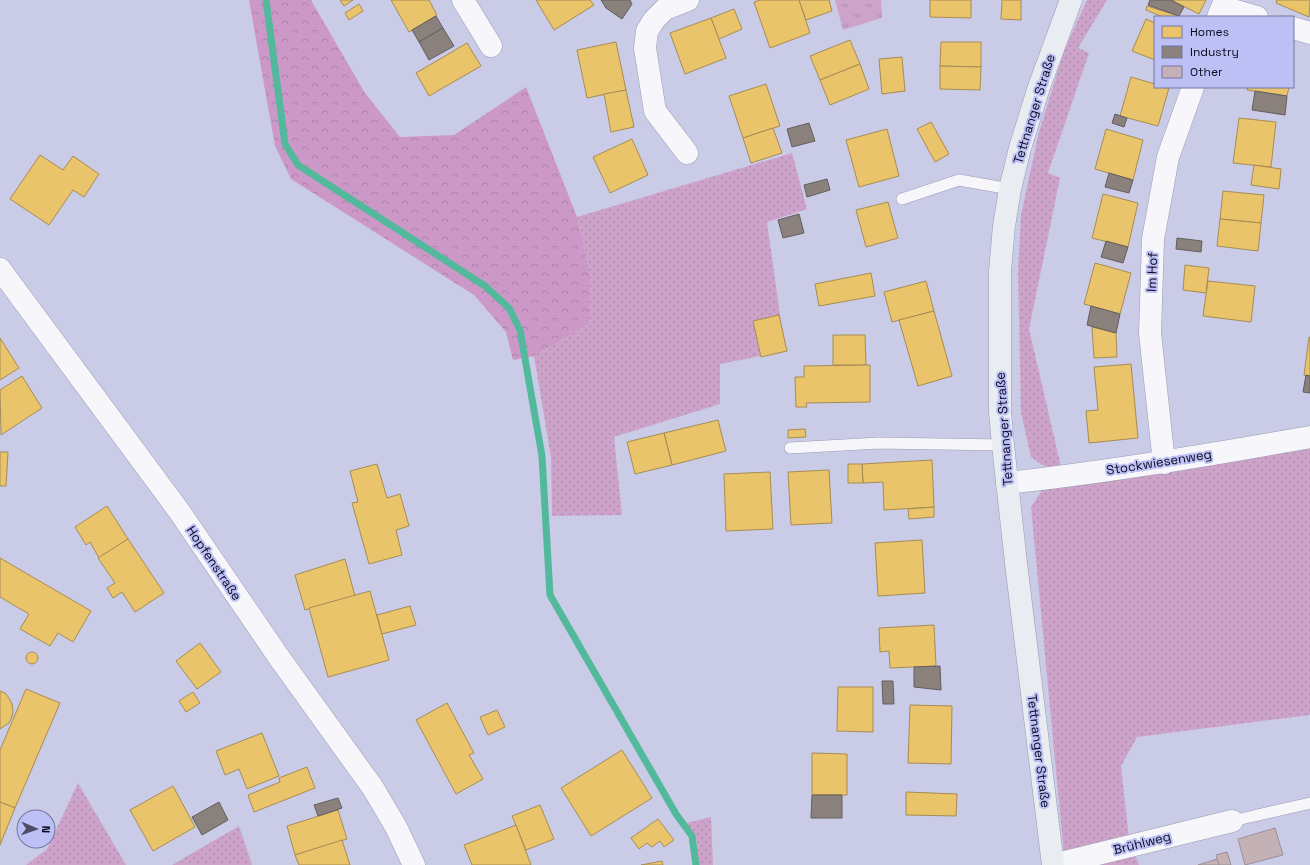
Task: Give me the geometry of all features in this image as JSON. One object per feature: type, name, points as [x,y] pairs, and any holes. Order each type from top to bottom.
[{"type":"main road","name":"Tettnanger Straße","points":[[1053,865],[1007,483],[1000,412],[1000,271],[1004,226],[1010,189],[1020,148],[1039,87],[1071,0]]},
{"type":"street","points":[[462,0],[491,46]]},
{"type":"street","points":[[687,153],[655,111],[645,48],[647,31],[654,20],[665,9],[688,0]]},
{"type":"street","points":[[1222,8],[1253,16]]},
{"type":"street","points":[[1294,28],[1310,33]]},
{"type":"street","name":"Im Hof","points":[[1164,463],[1150,333],[1153,238],[1168,157],[1193,88]]},
{"type":"street","name":"Hopfenstraße","points":[[0,269],[179,511],[278,656],[373,788],[396,828],[414,865]]},
{"type":"street","name":"Stockwiesenweg","points":[[1007,483],[1164,463],[1310,437]]},
{"type":"street","name":"Brühlweg","points":[[1053,865],[1232,822]]},
{"type":"lane","points":[[902,199],[959,180],[1010,189]]},
{"type":"lane","points":[[790,448],[879,444],[1003,445]]},
{"type":"lane","points":[[1232,822],[1310,803]]},
{"type":"green space","points":[[249,0],[312,0],[365,93],[400,137],[454,135],[526,87],[577,217],[589,269],[589,324],[534,356],[513,360],[506,332],[474,295],[291,179],[275,146]]},
{"type":"green space","points":[[835,0],[881,0],[882,18],[843,30]]},
{"type":"green space","points":[[1087,0],[1107,0],[1078,48],[1089,53],[1048,173],[1060,178],[1029,329],[1062,471],[1042,465],[1031,457],[1021,413],[1018,270],[1021,215],[1039,132],[1064,51]]},
{"type":"green space","points":[[792,153],[807,209],[767,222],[785,351],[720,364],[720,404],[614,437],[622,515],[552,516],[551,457],[534,356],[589,324],[589,269],[577,217]]},
{"type":"green space","points":[[1310,449],[1310,715],[1137,737],[1121,766],[1129,839],[1139,865],[1065,865],[1031,507],[1044,487]]},
{"type":"green space","points":[[78,783],[126,865],[26,865],[47,849],[56,849],[56,830]]},
{"type":"green space","points":[[711,817],[713,865],[698,865],[697,842],[687,823]]},
{"type":"green space","points":[[239,826],[252,865],[172,865]]},
{"type":"building: Homes","points":[[340,0],[353,0],[344,6]]},
{"type":"building: Homes","points":[[391,0],[429,0],[437,15],[409,32]]},
{"type":"building: Homes","points":[[536,0],[590,0],[594,5],[554,30]]},
{"type":"building: Homes","points":[[760,0],[799,0],[810,33],[770,48],[754,2]]},
{"type":"building: Homes","points":[[799,0],[829,0],[832,11],[806,20]]},
{"type":"building: Homes","points":[[930,0],[971,0],[971,18],[930,17]]},
{"type":"building: Homes","points":[[1002,0],[1021,0],[1021,20],[1001,19]]},
{"type":"building: Homes","points":[[1171,0],[1206,0],[1199,14]]},
{"type":"building: Homes","points":[[1277,0],[1310,0],[1309,17],[1276,3]]},
{"type":"building: Homes","points":[[359,4],[363,11],[349,20],[345,13]]},
{"type":"building: Homes","points":[[1147,6],[1179,16],[1161,16],[1146,10]]},
{"type":"building: Homes","points":[[734,9],[742,29],[719,39],[711,18]]},
{"type":"building: Homes","points":[[711,18],[726,58],[685,74],[670,33]]},
{"type":"building: Homes","points":[[1146,19],[1154,23],[1154,60],[1132,51]]},
{"type":"building: Homes","points":[[850,40],[860,64],[820,80],[810,56]]},
{"type":"building: Homes","points":[[616,42],[626,90],[587,98],[577,50]]},
{"type":"building: Homes","points":[[941,42],[981,42],[981,67],[940,66]]},
{"type":"building: Homes","points":[[467,43],[481,66],[429,96],[416,73]]},
{"type":"building: Homes","points":[[902,57],[905,91],[882,94],[879,59]]},
{"type":"building: Homes","points":[[860,64],[869,89],[830,105],[820,80]]},
{"type":"building: Homes","points":[[940,66],[981,67],[980,90],[940,89]]},
{"type":"building: Homes","points":[[1131,77],[1154,84],[1154,88],[1169,88],[1158,126],[1120,116]]},
{"type":"building: Homes","points":[[766,84],[780,126],[743,138],[729,96]]},
{"type":"building: Homes","points":[[1248,88],[1289,88],[1287,96],[1247,90]]},
{"type":"building: Homes","points":[[626,90],[634,127],[611,132],[604,94]]},
{"type":"building: Homes","points":[[1239,118],[1276,122],[1271,167],[1233,163]]},
{"type":"building: Homes","points":[[931,122],[949,154],[935,162],[917,129]]},
{"type":"building: Homes","points":[[773,128],[782,153],[751,163],[743,138]]},
{"type":"building: Homes","points":[[887,129],[899,176],[859,187],[846,140]]},
{"type":"building: Homes","points":[[1106,129],[1143,140],[1133,180],[1095,169]]},
{"type":"building: Homes","points":[[632,139],[648,175],[610,193],[593,157]]},
{"type":"building: Homes","points":[[40,155],[63,170],[73,156],[99,174],[84,197],[73,190],[49,225],[10,199]]},
{"type":"building: Homes","points":[[1254,165],[1281,169],[1279,189],[1251,185]]},
{"type":"building: Homes","points":[[1223,191],[1264,195],[1261,223],[1220,219]]},
{"type":"building: Homes","points":[[1103,194],[1138,203],[1128,247],[1092,238]]},
{"type":"building: Homes","points":[[888,202],[898,238],[866,247],[856,210]]},
{"type":"building: Homes","points":[[1220,219],[1261,223],[1258,251],[1217,246]]},
{"type":"building: Homes","points":[[1095,263],[1131,273],[1120,314],[1084,304]]},
{"type":"building: Homes","points":[[1185,265],[1209,268],[1206,293],[1183,290]]},
{"type":"building: Homes","points":[[871,273],[875,296],[819,306],[815,284]]},
{"type":"building: Homes","points":[[926,281],[934,311],[892,322],[884,292]]},
{"type":"building: Homes","points":[[1208,281],[1255,286],[1251,322],[1203,316]]},
{"type":"building: Homes","points":[[934,311],[952,376],[918,386],[899,320]]},
{"type":"building: Homes","points":[[779,315],[787,351],[761,357],[753,321]]},
{"type":"building: Homes","points":[[1092,327],[1116,333],[1117,357],[1094,358]]},
{"type":"building: Homes","points":[[833,335],[865,335],[866,365],[833,365]]},
{"type":"building: Homes","points":[[1310,337],[1310,376],[1304,375]]},
{"type":"building: Homes","points":[[0,338],[19,368],[0,380]]},
{"type":"building: Homes","points":[[1131,364],[1138,438],[1089,443],[1086,411],[1098,410],[1094,367]]},
{"type":"building: Homes","points":[[870,365],[870,402],[806,403],[807,407],[796,407],[795,377],[804,377],[804,366]]},
{"type":"building: Homes","points":[[22,376],[42,408],[1,435],[0,390]]},
{"type":"building: Homes","points":[[718,420],[726,451],[672,465],[664,433]]},
{"type":"building: Homes","points":[[805,429],[806,437],[788,438],[788,430]]},
{"type":"building: Homes","points":[[664,433],[672,465],[635,474],[627,442]]},
{"type":"building: Homes","points":[[0,452],[8,452],[6,486],[0,486]]},
{"type":"building: Homes","points":[[932,460],[934,507],[884,510],[883,482],[863,483],[862,464]]},
{"type":"building: Homes","points":[[377,464],[387,498],[400,494],[409,526],[396,530],[402,555],[369,564],[352,503],[358,502],[350,471]]},
{"type":"building: Homes","points":[[848,464],[862,464],[863,483],[848,483]]},
{"type":"building: Homes","points":[[829,470],[832,523],[791,525],[788,472]]},
{"type":"building: Homes","points":[[770,472],[773,529],[726,531],[724,474]]},
{"type":"building: Homes","points":[[107,506],[128,539],[99,558],[90,542],[86,545],[75,527]]},
{"type":"building: Homes","points":[[934,507],[934,517],[909,519],[908,509]]},
{"type":"building: Homes","points":[[128,539],[164,593],[135,612],[122,592],[113,598],[107,588],[115,583],[98,558]]},
{"type":"building: Homes","points":[[922,540],[925,593],[878,596],[875,543]]},
{"type":"building: Homes","points":[[0,558],[91,611],[73,642],[58,633],[50,646],[20,629],[29,614],[0,597]]},
{"type":"building: Homes","points":[[345,559],[355,596],[305,610],[295,575]]},
{"type":"building: Homes","points":[[370,591],[389,660],[328,677],[309,608]]},
{"type":"building: Homes","points":[[410,606],[416,625],[382,634],[377,615]]},
{"type":"building: Homes","points":[[934,625],[936,666],[890,668],[889,651],[880,652],[879,628]]},
{"type":"building: Homes","points":[[200,643],[221,672],[197,689],[176,661]]},
{"type":"building: Homes","points":[[34,652],[37,653],[37,663],[30,664],[27,663],[26,656],[27,653]]},
{"type":"building: Homes","points":[[838,687],[873,687],[873,732],[837,731]]},
{"type":"building: Homes","points":[[26,689],[60,703],[15,808],[0,802],[0,750]]},
{"type":"building: Homes","points":[[0,691],[5,693],[9,698],[13,711],[9,723],[0,729]]},
{"type":"building: Homes","points":[[193,692],[200,703],[186,712],[179,701]]},
{"type":"building: Homes","points":[[447,703],[474,753],[469,755],[483,779],[456,794],[416,720]]},
{"type":"building: Homes","points":[[910,705],[952,706],[951,764],[908,763]]},
{"type":"building: Homes","points":[[497,710],[505,727],[488,735],[480,717]]},
{"type":"building: Homes","points":[[262,733],[279,776],[247,789],[239,769],[225,775],[216,751]]},
{"type":"building: Homes","points":[[622,750],[652,798],[591,836],[561,788]]},
{"type":"building: Homes","points":[[812,753],[847,754],[847,795],[812,795]]},
{"type":"building: Homes","points":[[307,767],[315,788],[254,812],[248,795],[280,782],[279,778]]},
{"type":"building: Homes","points":[[173,786],[195,827],[153,851],[130,810]]},
{"type":"building: Homes","points":[[906,792],[957,794],[956,816],[906,815]]},
{"type":"building: Homes","points":[[0,802],[15,808],[0,845]]},
{"type":"building: Homes","points":[[540,805],[554,839],[526,850],[512,816]]},
{"type":"building: Homes","points":[[338,810],[347,839],[295,855],[287,826]]},
{"type":"building: Homes","points":[[658,819],[674,840],[664,847],[660,841],[652,847],[647,843],[639,849],[631,838]]},
{"type":"building: Homes","points":[[516,825],[531,865],[472,865],[464,845]]},
{"type":"building: Homes","points":[[342,840],[350,865],[299,865],[295,855]]},
{"type":"building: Homes","points":[[662,861],[663,865],[641,865]]},
{"type":"building: Industry","points":[[601,0],[630,0],[632,4],[622,19],[606,8]]},
{"type":"building: Industry","points":[[1150,0],[1171,0],[1184,7],[1179,16],[1148,5]]},
{"type":"building: Industry","points":[[436,16],[443,28],[419,42],[412,30]]},
{"type":"building: Industry","points":[[443,28],[454,46],[429,60],[419,42]]},
{"type":"building: Industry","points":[[1255,91],[1287,96],[1285,115],[1252,110]]},
{"type":"building: Industry","points":[[1115,114],[1127,118],[1124,127],[1112,123]]},
{"type":"building: Industry","points":[[809,123],[815,141],[792,147],[787,129]]},
{"type":"building: Industry","points":[[1109,173],[1133,180],[1129,193],[1105,187]]},
{"type":"building: Industry","points":[[827,179],[830,190],[807,197],[804,185]]},
{"type":"building: Industry","points":[[799,214],[804,233],[783,238],[778,220]]},
{"type":"building: Industry","points":[[1177,238],[1202,241],[1201,252],[1176,249]]},
{"type":"building: Industry","points":[[1106,241],[1128,247],[1123,263],[1101,257]]},
{"type":"building: Industry","points":[[1091,306],[1120,314],[1116,333],[1087,325]]},
{"type":"building: Industry","points":[[1306,375],[1310,376],[1310,393],[1303,392]]},
{"type":"building: Industry","points":[[940,666],[941,690],[914,687],[914,667]]},
{"type":"building: Industry","points":[[882,681],[893,681],[894,704],[883,704]]},
{"type":"building: Industry","points":[[812,795],[842,795],[842,818],[811,818]]},
{"type":"building: Industry","points":[[338,798],[342,808],[318,816],[314,805]]},
{"type":"building: Industry","points":[[219,802],[228,820],[202,835],[192,817]]},
{"type":"building: Other","points":[[1275,828],[1283,855],[1245,865],[1238,839]]},
{"type":"building: Other","points":[[1227,852],[1231,865],[1219,865],[1216,855]]},
{"type":"building: Other","points":[[1217,859],[1219,865],[1198,865]]},
{"type":"waterway","points":[[266,0],[285,144],[298,165],[485,286],[509,308],[520,330],[542,456],[550,595],[676,814],[692,836],[696,865]]}]
